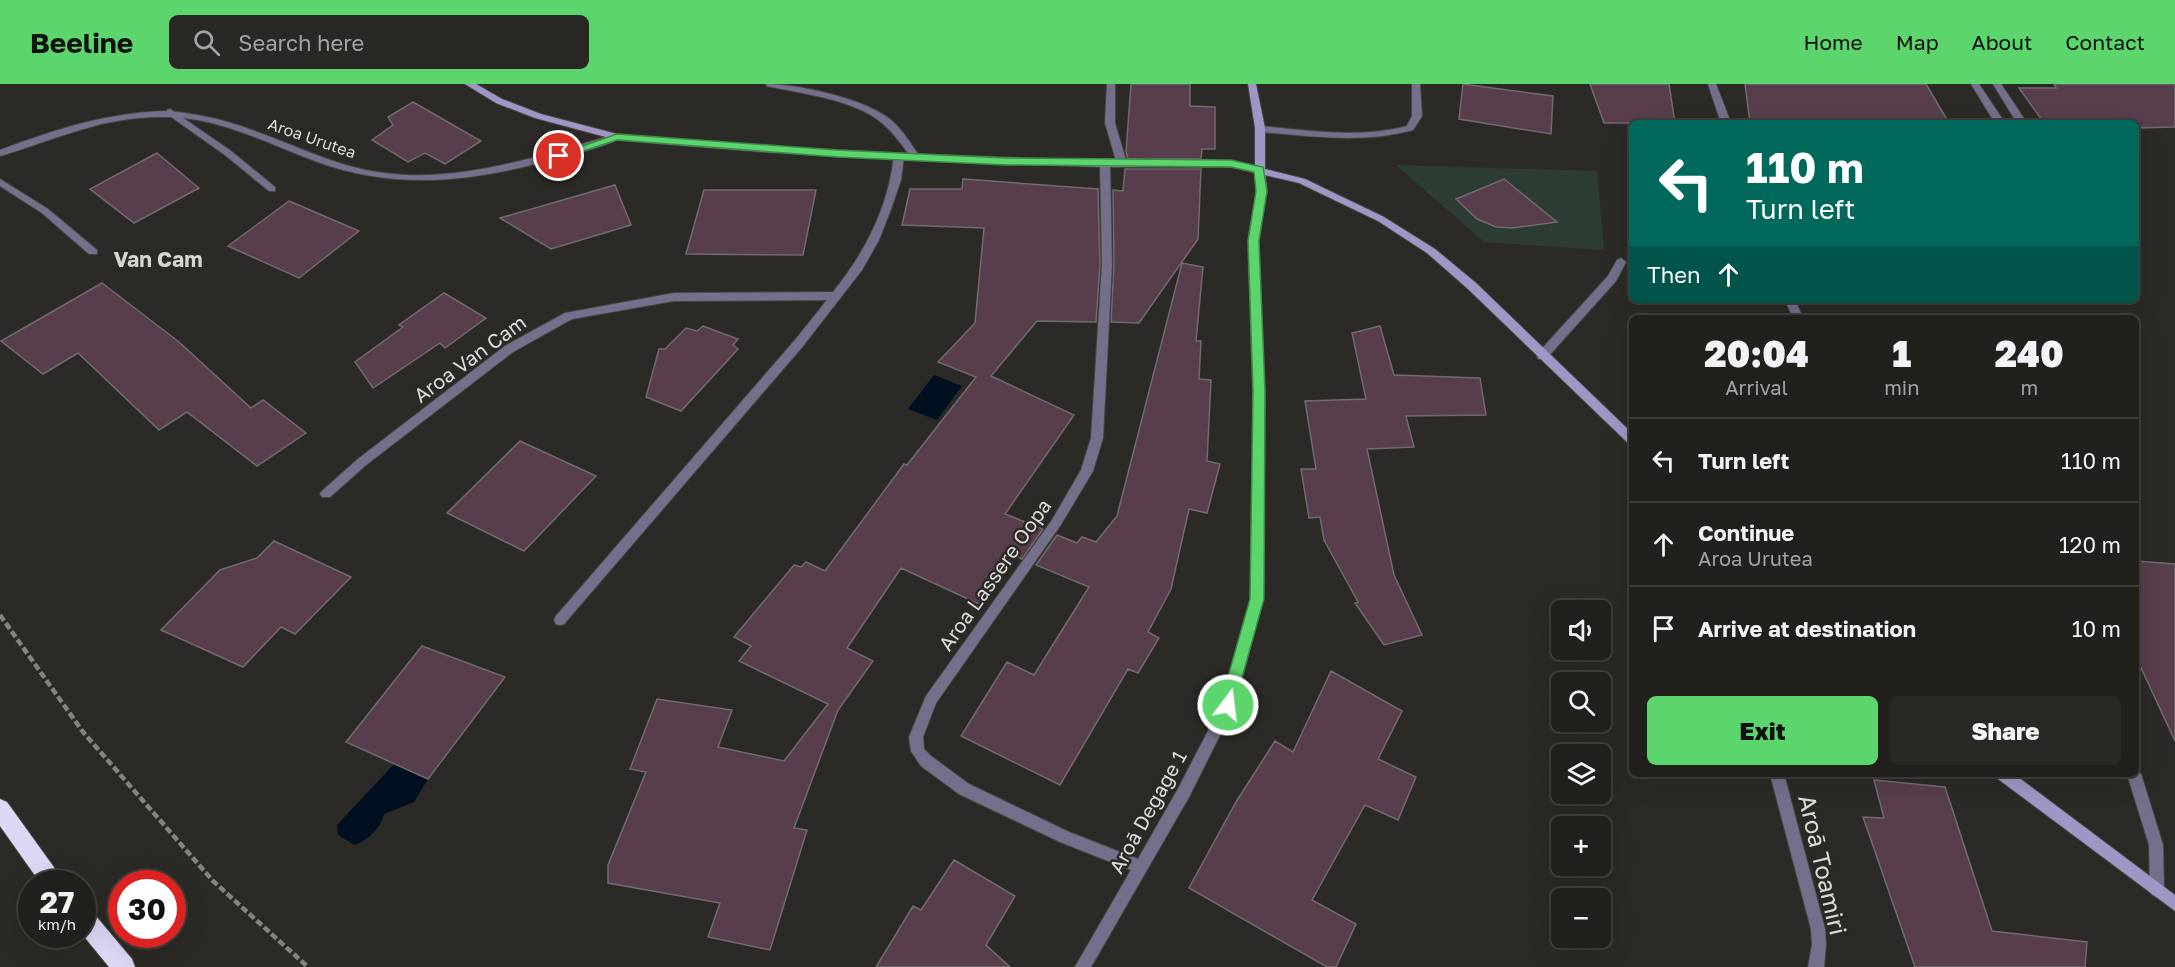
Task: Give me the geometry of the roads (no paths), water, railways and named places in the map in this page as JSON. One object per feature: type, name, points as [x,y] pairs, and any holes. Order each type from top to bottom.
[{"type":"highway","points":[[0,809],[45,870]]},
{"type":"highway","points":[[96,934],[124,967]]},
{"type":"street","points":[[469,84],[499,101],[538,116],[617,137],[765,150],[915,157],[1105,164],[1231,164],[1302,181],[1409,235],[1472,286],[1542,356],[1629,437]]},
{"type":"street","points":[[770,84],[853,106],[880,117],[900,135],[915,157]]},
{"type":"street","points":[[1112,84],[1110,123],[1122,164]]},
{"type":"street","points":[[1252,84],[1260,129],[1260,170]]},
{"type":"street","points":[[1260,129],[1363,135],[1398,133],[1410,128],[1417,116],[1416,84]]},
{"type":"street","points":[[1712,84],[1725,120]]},
{"type":"street","points":[[1975,84],[1998,120]]},
{"type":"street","points":[[1997,84],[2020,120]]},
{"type":"street","points":[[170,112],[228,153],[272,189]]},
{"type":"street","name":"Aroa Urutea","points":[[0,153],[56,132],[105,119],[170,112],[230,125],[325,160],[375,175],[422,178],[470,173],[543,159],[617,137]]},
{"type":"street","points":[[560,620],[799,343],[858,268],[874,240],[896,180],[899,156]]},
{"type":"street","name":"Aroa Lassere Oopa","points":[[1105,164],[1107,264],[1098,438],[1087,471],[1056,523],[931,700],[916,737],[918,752],[926,761],[964,789],[1065,837],[1141,867]]},
{"type":"street","name":"Aroā Degage 1","points":[[1083,967],[1184,792],[1228,705],[1257,599],[1259,391],[1253,241],[1262,191],[1260,170]]},
{"type":"street","points":[[0,182],[45,211],[93,252]]},
{"type":"street","points":[[1542,356],[1611,278],[1621,262]]},
{"type":"street","name":"Aroa Van Cam","points":[[326,494],[362,462],[509,349],[541,329],[569,316],[674,297],[836,297]]},
{"type":"street","name":"Aroā Toamiri","points":[[1778,777],[1816,921],[1819,945],[1816,967]]},
{"type":"street","points":[[2007,777],[2175,904]]},
{"type":"street","points":[[2135,777],[2156,845],[2157,890]]},
{"type":"water","points":[[934,375],[962,386],[937,420],[908,409]]},
{"type":"water","points":[[397,761],[431,774],[414,802],[384,814],[373,833],[355,845],[338,835],[337,825]]},
{"type":"district","name":"Van Cam","points":[[158,260]]}]
